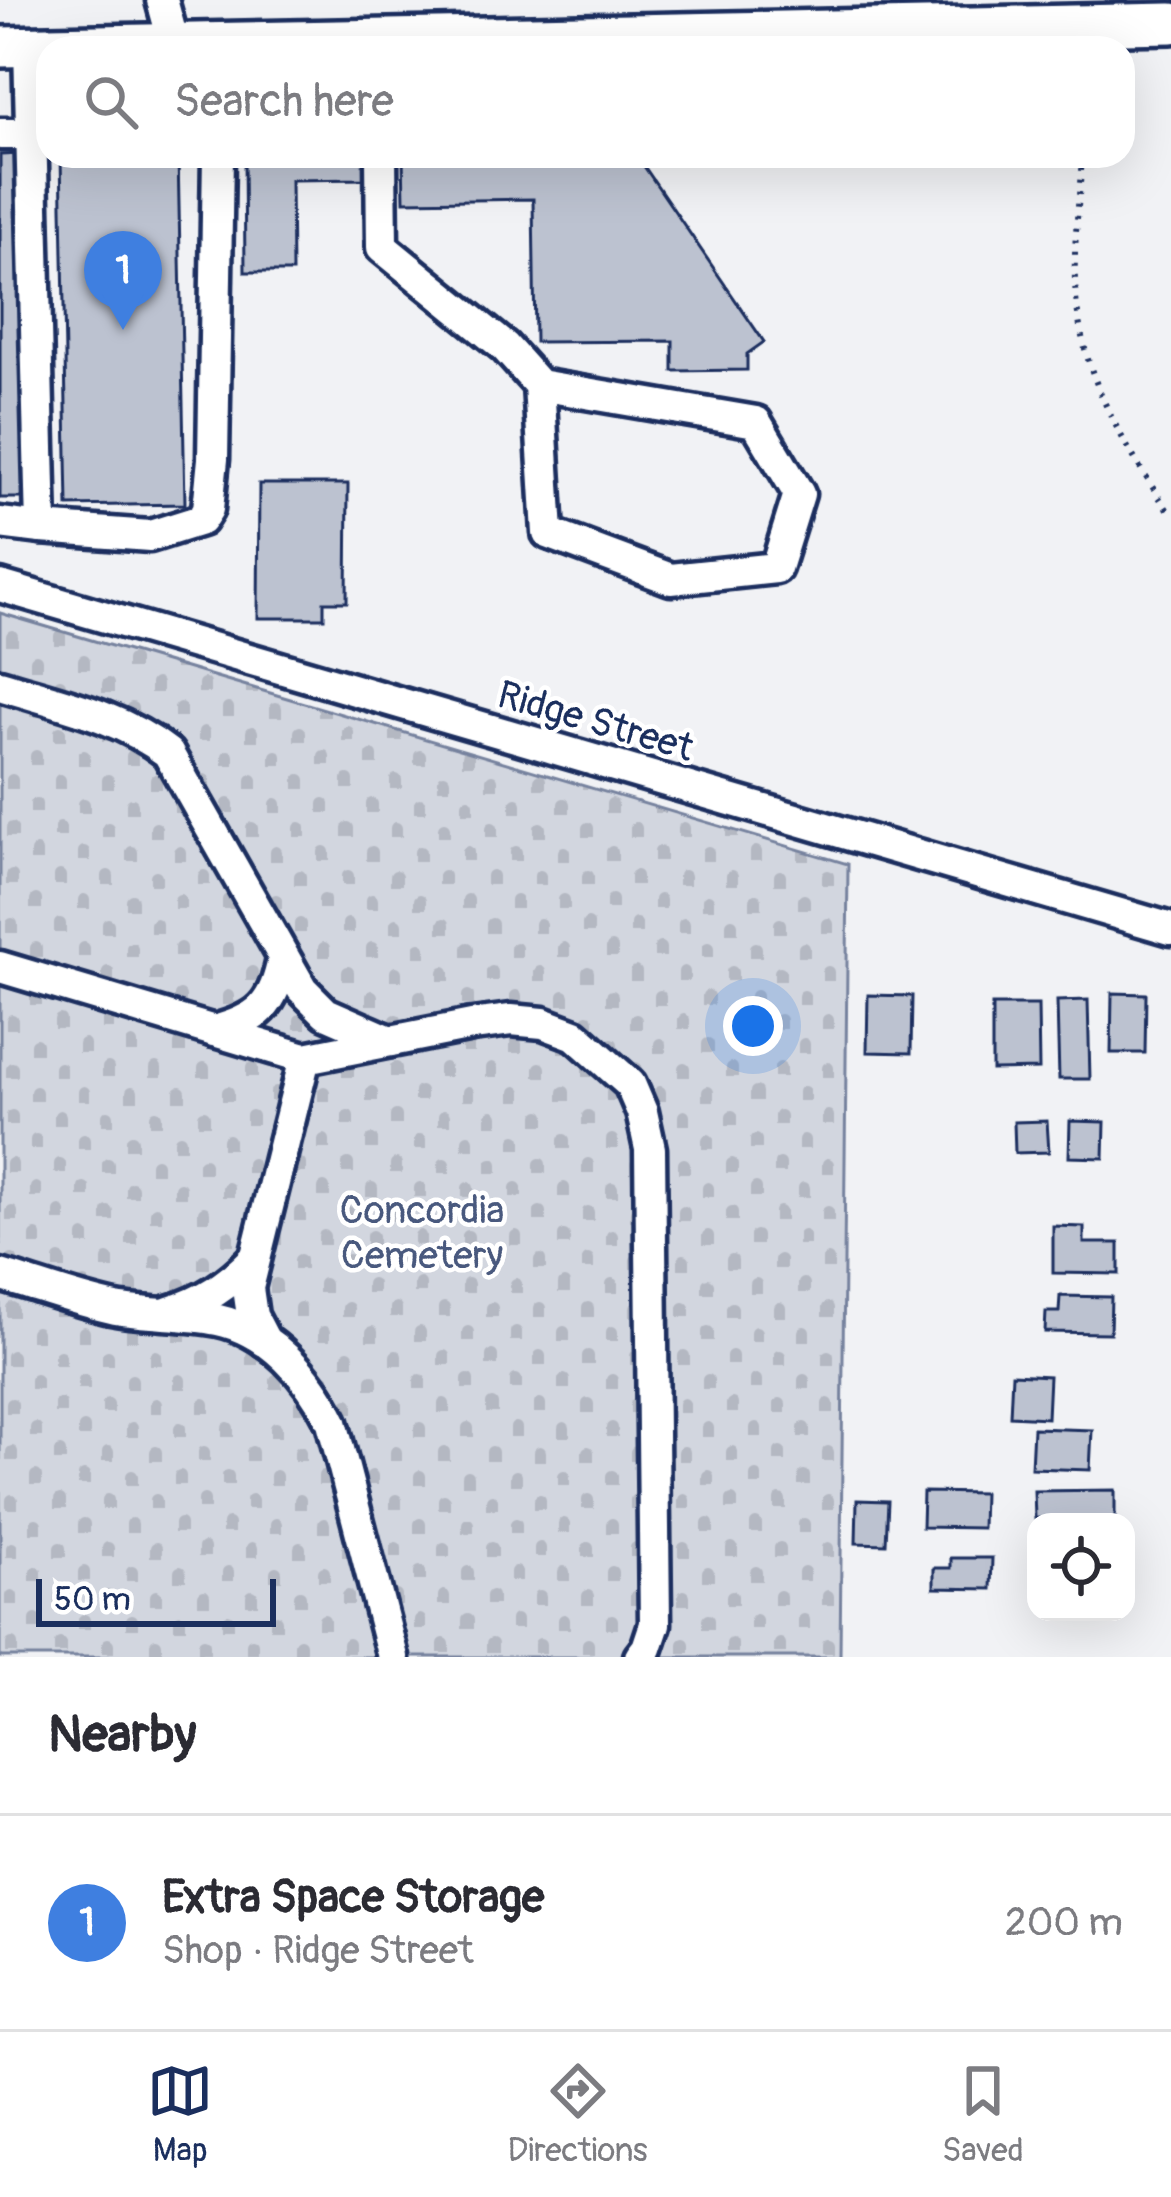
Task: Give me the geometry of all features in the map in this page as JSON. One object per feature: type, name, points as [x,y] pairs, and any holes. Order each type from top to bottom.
[{"type":"main road","points":[[681,36],[1171,23]]},
{"type":"street","points":[[162,0],[172,36]]},
{"type":"street","points":[[15,46],[36,89]]},
{"type":"street","points":[[36,100],[15,134],[41,528]]},
{"type":"street","points":[[0,523],[150,536],[201,520],[208,509],[218,168]]},
{"type":"street","points":[[381,168],[382,247],[505,347],[539,385],[548,533],[670,578],[776,568],[799,494],[757,422],[539,385]]},
{"type":"street","name":"Ridge Street","points":[[0,586],[1171,928]]},
{"type":"street","points":[[0,685],[113,719],[144,734],[168,754],[302,989],[326,1013],[391,1041]]},
{"type":"street","points":[[214,1031],[246,1020],[271,1000],[283,958]]},
{"type":"street","points":[[0,967],[305,1058],[511,1020],[543,1023],[575,1035],[630,1084],[650,1149],[655,1624],[640,1657]]},
{"type":"street","points":[[265,1341],[251,1316],[248,1288],[305,1058]]},
{"type":"street","points":[[158,1315],[197,1303],[228,1285],[254,1259]]},
{"type":"street","points":[[0,1275],[113,1309],[225,1321],[265,1341],[294,1366],[318,1394],[332,1422],[393,1657]]},
{"type":"path","points":[[1081,168],[1075,262],[1085,352],[1119,433],[1171,515]]},
{"type":"green space","name":"Concordia Cemetery","points":[[0,613],[848,864],[840,1657],[0,1657]]},
{"type":"building","points":[[22,154],[29,498],[0,498],[0,155]]},
{"type":"building","points":[[61,168],[178,168],[185,504],[68,506]]},
{"type":"building","points":[[244,168],[367,168],[367,179],[291,180],[292,272],[245,272]]},
{"type":"building","points":[[403,168],[645,168],[764,342],[747,354],[747,370],[673,371],[673,341],[535,342],[533,199],[404,201]]},
{"type":"building","points":[[259,484],[348,484],[347,602],[324,602],[324,618],[258,618]]},
{"type":"building","points":[[1112,993],[1146,994],[1145,1053],[1111,1053]]},
{"type":"building","points":[[868,995],[912,996],[911,1053],[867,1052]]},
{"type":"building","points":[[1088,1000],[1090,1079],[1059,1079],[1057,1001]]},
{"type":"building","points":[[992,1005],[1038,1005],[1039,1069],[992,1070]]},
{"type":"building","points":[[1047,1121],[1049,1152],[1015,1153],[1014,1122]]},
{"type":"building","points":[[1070,1121],[1105,1122],[1104,1158],[1069,1157]]},
{"type":"building","points":[[1053,1226],[1084,1227],[1084,1243],[1119,1243],[1119,1274],[1053,1273]]},
{"type":"building","points":[[1060,1296],[1111,1297],[1110,1333],[1045,1332],[1046,1312],[1059,1312]]},
{"type":"building","points":[[1012,1374],[1049,1376],[1047,1418],[1010,1416]]},
{"type":"building","points":[[1033,1428],[1092,1430],[1090,1470],[1031,1468]]},
{"type":"building","points":[[1115,1490],[1115,1513],[1035,1513],[1034,1491]]},
{"type":"building","points":[[923,1492],[983,1493],[982,1528],[922,1527]]},
{"type":"building","points":[[857,1500],[888,1501],[886,1544],[856,1543]]},
{"type":"building","points":[[951,1558],[992,1558],[991,1589],[934,1588],[934,1568],[951,1568]]},
{"type":"place","name":"Extra Space Storage","points":[[123,330]]}]
